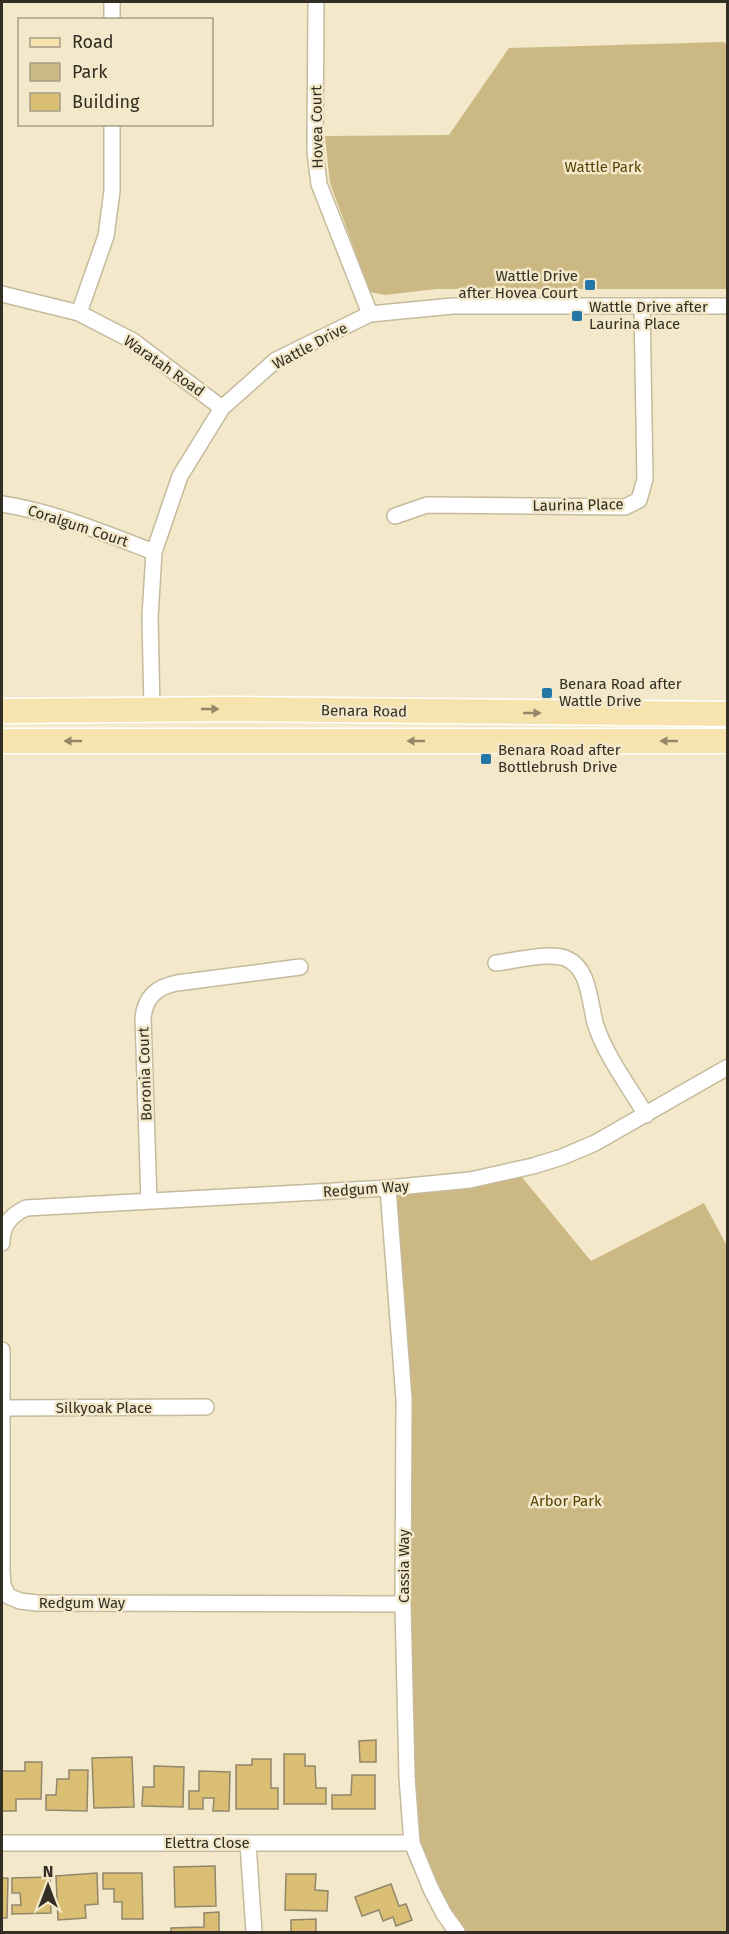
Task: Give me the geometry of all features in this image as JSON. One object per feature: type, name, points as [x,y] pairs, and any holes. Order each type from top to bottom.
[{"type":"main road","name":"Benara Road","points":[[2,711],[152,709],[728,714]]},
{"type":"main road","points":[[152,709],[152,740]]},
{"type":"main road","points":[[474,713],[474,741]]},
{"type":"main road","name":"Benara Road","points":[[2,741],[728,741]]},
{"type":"street","points":[[112,2],[112,18]]},
{"type":"street","name":"Hovea Court","points":[[316,2],[315,152],[319,184],[370,314]]},
{"type":"street","points":[[79,313],[106,236],[112,191],[112,126]]},
{"type":"street","name":"Waratah Road","points":[[2,294],[79,313],[133,341],[222,408]]},
{"type":"street","name":"Wattle Drive","points":[[152,709],[150,617],[154,552],[180,476],[222,408],[276,360],[370,314],[453,306],[728,306]]},
{"type":"street","name":"Laurina Place","points":[[395,516],[427,505],[625,507],[639,500],[645,479],[642,306]]},
{"type":"street","name":"Coralgum Court","points":[[2,504],[37,511],[154,552]]},
{"type":"street","points":[[496,963],[548,956],[563,957],[579,968],[585,979],[596,1025],[605,1048],[646,1115]]},
{"type":"street","name":"Boronia Court","points":[[149,1201],[143,1017],[145,1005],[152,993],[162,986],[177,983],[300,968]]},
{"type":"street","name":"Redgum Way","points":[[2,1243],[4,1225],[13,1214],[26,1208],[388,1188],[470,1180],[533,1166],[595,1143],[728,1067]]},
{"type":"street","name":"Cassia Way","points":[[388,1188],[404,1399],[403,1604],[407,1777],[412,1843],[431,1889],[444,1914],[457,1932]]},
{"type":"street","name":"Redgum Way","points":[[2,1350],[2,1570],[5,1598],[37,1603],[403,1604]]},
{"type":"street","name":"Silkyoak Place","points":[[2,1408],[206,1407]]},
{"type":"street","name":"Elettra Close","points":[[2,1843],[412,1843]]},
{"type":"street","points":[[248,1843],[254,1932]]},
{"type":"green space","name":"Wattle Park","points":[[724,42],[728,48],[727,289],[436,289],[385,295],[370,292],[330,183],[325,136],[449,135],[509,48]]},
{"type":"green space","name":"Arbor Park","points":[[516,1170],[591,1261],[704,1203],[727,1246],[727,1932],[457,1932],[412,1843],[404,1399],[388,1188]]},
{"type":"building","points":[[376,1740],[376,1762],[360,1762],[359,1741]]},
{"type":"building","points":[[284,1754],[305,1754],[305,1766],[315,1766],[316,1788],[326,1788],[326,1804],[284,1804]]},
{"type":"building","points":[[132,1757],[134,1807],[94,1808],[92,1758]]},
{"type":"building","points":[[252,1759],[271,1759],[271,1788],[278,1788],[278,1809],[236,1809],[236,1765],[252,1765]]},
{"type":"building","points":[[25,1762],[42,1762],[41,1799],[16,1799],[16,1811],[2,1811],[2,1771],[25,1771]]},
{"type":"building","points":[[154,1766],[184,1767],[183,1807],[142,1806],[143,1787],[154,1787]]},
{"type":"building","points":[[69,1770],[88,1770],[87,1811],[46,1810],[46,1795],[56,1795],[57,1779],[69,1779]]},
{"type":"building","points":[[199,1771],[230,1772],[229,1811],[213,1811],[214,1798],[203,1798],[203,1809],[189,1809],[189,1791],[199,1791]]},
{"type":"building","points":[[352,1775],[375,1775],[375,1809],[332,1809],[332,1795],[351,1795]]},
{"type":"building","points":[[215,1866],[216,1906],[175,1907],[174,1867]]},
{"type":"building","points":[[97,1873],[98,1904],[85,1905],[86,1918],[58,1920],[56,1876]]},
{"type":"building","points":[[103,1873],[142,1873],[143,1919],[122,1919],[122,1902],[114,1902],[114,1889],[103,1889]]},
{"type":"building","points":[[286,1874],[316,1874],[315,1890],[328,1891],[327,1911],[285,1910]]},
{"type":"building","points":[[50,1877],[51,1913],[12,1914],[12,1905],[21,1905],[20,1893],[12,1893],[12,1878]]},
{"type":"building","points":[[2,1878],[8,1878],[7,1918],[2,1918]]},
{"type":"building","points":[[391,1884],[399,1906],[406,1904],[412,1920],[396,1926],[393,1917],[383,1921],[379,1910],[362,1916],[355,1897]]},
{"type":"building","points":[[219,1912],[219,1932],[171,1932],[171,1928],[204,1927],[204,1913]]},
{"type":"building","points":[[316,1919],[316,1932],[291,1932],[291,1920]]},
{"type":"place","name":"Wattle Drive after Hovea Court","points":[[590,285]]},
{"type":"place","name":"Wattle Drive after Laurina Place","points":[[577,316]]},
{"type":"place","name":"Benara Road after Wattle Drive","points":[[547,693]]},
{"type":"place","name":"Benara Road after Bottlebrush Drive","points":[[486,759]]}]
